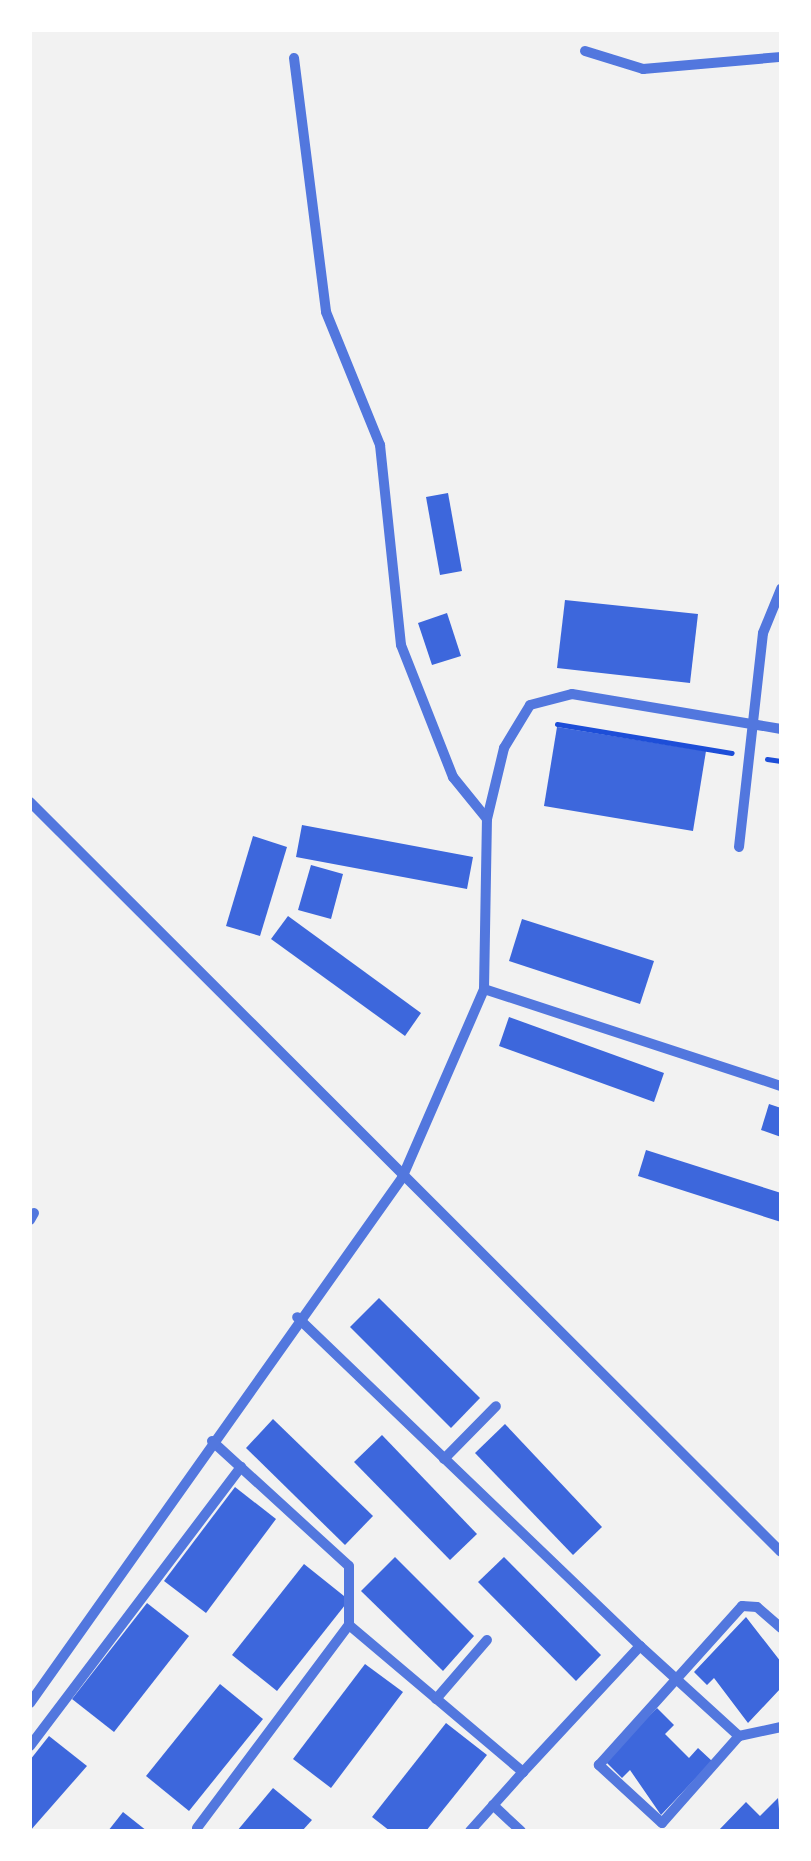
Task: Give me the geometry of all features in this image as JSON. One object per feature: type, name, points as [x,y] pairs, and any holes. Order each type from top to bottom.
[{"type":"street","points":[[585,51],[643,69],[781,57]]},
{"type":"street","points":[[294,58],[326,312],[380,444],[402,646],[453,778],[488,819]]},
{"type":"street","points":[[739,846],[757,726],[763,633],[781,590]]},
{"type":"street","points":[[30,1703],[297,1317],[402,1178],[484,989],[488,819],[504,748],[530,705],[572,694],[781,729]]},
{"type":"street","points":[[30,802],[266,1030],[402,1178],[781,1552]]},
{"type":"street","points":[[484,989],[781,1086]]},
{"type":"street","points":[[297,1317],[739,1736]]},
{"type":"street","points":[[444,1459],[496,1406]]},
{"type":"street","points":[[197,1828],[349,1625],[350,1566],[212,1441]]},
{"type":"street","points":[[30,1746],[240,1467]]},
{"type":"street","points":[[781,1628],[757,1606],[742,1606],[599,1763],[652,1821],[662,1823],[739,1736],[781,1727]]},
{"type":"street","points":[[349,1625],[523,1772]]},
{"type":"street","points":[[436,1699],[486,1640]]},
{"type":"street","points":[[470,1831],[640,1646]]},
{"type":"street","points":[[493,1806],[520,1831]]},
{"type":"path","points":[[557,724],[781,761]]},
{"type":"building","points":[[448,493],[462,571],[440,575],[426,497]]},
{"type":"building","points":[[565,600],[698,614],[690,683],[557,668]]},
{"type":"building","points":[[447,613],[461,656],[432,665],[418,623]]},
{"type":"building","points":[[557,727],[706,751],[693,831],[544,806]]},
{"type":"building","points":[[302,825],[473,857],[467,889],[296,857]]},
{"type":"building","points":[[253,836],[287,847],[260,936],[226,926]]},
{"type":"building","points":[[311,865],[343,874],[331,919],[298,910]]},
{"type":"building","points":[[288,916],[421,1013],[405,1036],[271,939]]},
{"type":"building","points":[[522,919],[654,961],[640,1004],[509,961]]},
{"type":"building","points":[[509,1017],[664,1073],[654,1102],[499,1046]]},
{"type":"building","points":[[769,1104],[781,1108],[781,1137],[761,1130]]},
{"type":"building","points":[[646,1150],[781,1193],[781,1222],[638,1176]]},
{"type":"building","points":[[379,1298],[480,1398],[451,1428],[350,1327]]},
{"type":"building","points":[[273,1419],[373,1516],[345,1545],[246,1448]]},
{"type":"building","points":[[505,1424],[602,1527],[573,1555],[475,1453]]},
{"type":"building","points":[[382,1435],[477,1534],[450,1560],[354,1462]]},
{"type":"building","points":[[235,1487],[276,1519],[206,1613],[164,1581]]},
{"type":"building","points":[[395,1557],[474,1636],[443,1671],[361,1591]]},
{"type":"building","points":[[504,1557],[601,1655],[576,1681],[478,1582]]},
{"type":"building","points":[[304,1564],[349,1600],[277,1691],[232,1655]]},
{"type":"building","points":[[147,1603],[189,1636],[114,1732],[72,1699]]},
{"type":"building","points":[[746,1617],[781,1662],[781,1688],[748,1723],[714,1678],[707,1685],[694,1672]]},
{"type":"building","points":[[365,1664],[403,1692],[331,1788],[293,1759]]},
{"type":"building","points":[[220,1684],[263,1719],[189,1811],[146,1776]]},
{"type":"building","points":[[657,1708],[674,1725],[665,1734],[689,1758],[698,1748],[712,1761],[661,1815],[630,1770],[622,1778],[605,1761]]},
{"type":"building","points":[[446,1723],[487,1755],[426,1831],[390,1831],[372,1817]]},
{"type":"building","points":[[49,1736],[87,1766],[30,1831],[30,1760]]},
{"type":"building","points":[[273,1788],[312,1820],[302,1831],[237,1831]]},
{"type":"building","points":[[778,1798],[781,1831],[718,1831],[746,1802],[760,1816]]},
{"type":"building","points":[[123,1812],[147,1831],[108,1831]]}]
